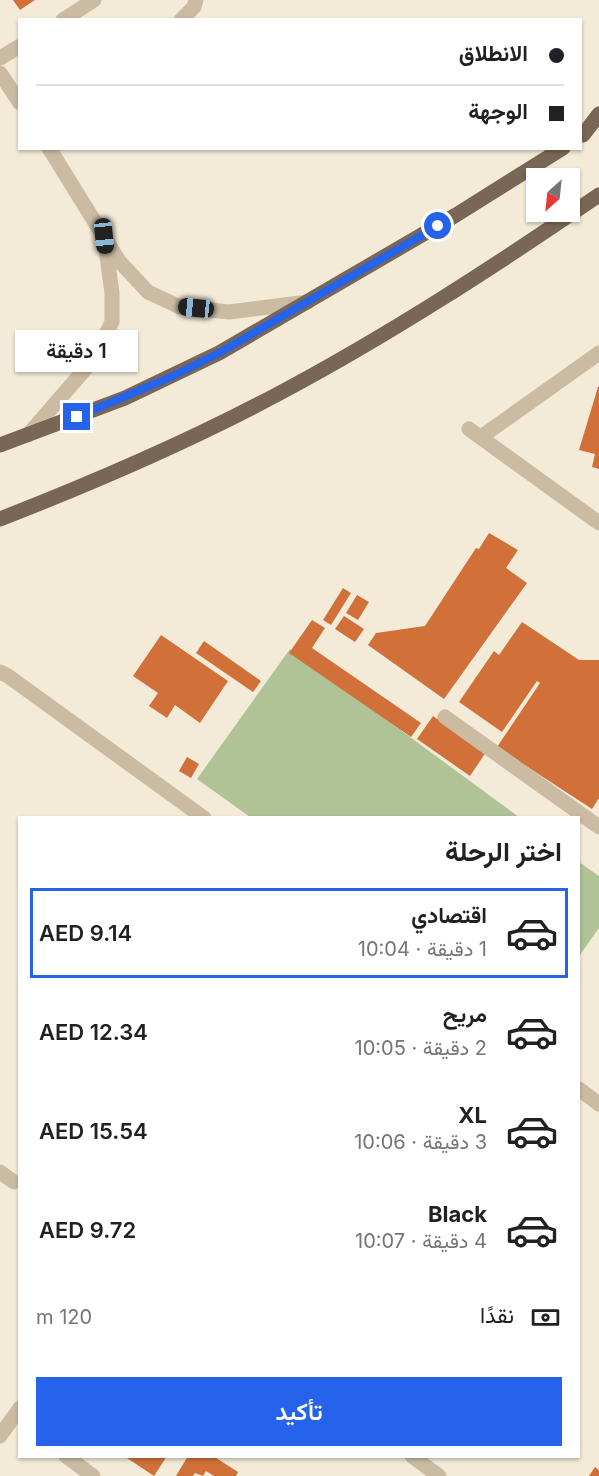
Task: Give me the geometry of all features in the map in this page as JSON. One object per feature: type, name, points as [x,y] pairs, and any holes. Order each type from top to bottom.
[{"type":"main road","points":[[582,136],[599,114]]},
{"type":"main road","points":[[582,136],[599,125]]},
{"type":"main road","points":[[0,445],[96,409],[173,376],[228,348],[465,210],[559,150]]},
{"type":"main road","points":[[0,519],[139,462],[279,394],[416,315],[599,195]]},
{"type":"street","points":[[66,18],[94,0]]},
{"type":"street","points":[[183,18],[194,8],[196,0]]},
{"type":"street","points":[[0,58],[18,47]]},
{"type":"street","points":[[0,73],[18,100]]},
{"type":"street","points":[[50,150],[119,261],[148,292],[180,307],[230,312],[310,301]]},
{"type":"street","points":[[28,435],[93,360],[112,322],[112,292],[104,236]]},
{"type":"street","points":[[599,353],[475,433],[599,523]]},
{"type":"street","points":[[0,672],[201,816]]},
{"type":"street","points":[[445,717],[599,826]]},
{"type":"street","points":[[580,1090],[599,1104]]},
{"type":"street","points":[[0,1172],[14,1182]]},
{"type":"street","points":[[0,1436],[17,1417]]},
{"type":"street","points":[[69,1458],[93,1476]]},
{"type":"street","points":[[415,1458],[439,1476]]},
{"type":"green space","points":[[290,649],[518,816],[249,816],[197,779]]},
{"type":"green space","points":[[580,863],[599,876],[599,928],[580,955]]},
{"type":"building","points":[[13,0],[35,0],[20,10]]},
{"type":"building","points":[[598,387],[599,469],[592,467],[595,454],[579,450]]},
{"type":"building","points":[[489,533],[518,550],[506,568],[527,583],[444,699],[368,645],[376,633],[425,626],[476,548],[479,549]]},
{"type":"building","points":[[343,588],[351,593],[331,625],[323,620]]},
{"type":"building","points":[[357,595],[369,602],[358,620],[346,613]]},
{"type":"building","points":[[344,616],[364,629],[355,642],[335,629]]},
{"type":"building","points":[[312,620],[325,628],[312,648],[421,723],[411,737],[289,653]]},
{"type":"building","points":[[522,622],[579,660],[599,660],[599,798],[592,809],[497,747],[540,683],[537,681],[502,732],[459,702],[494,651],[499,655]]},
{"type":"building","points":[[161,635],[228,681],[200,723],[175,705],[167,718],[149,706],[158,693],[133,676]]},
{"type":"building","points":[[204,641],[261,681],[253,692],[196,653]]},
{"type":"building","points":[[433,716],[486,752],[470,776],[417,739]]},
{"type":"building","points":[[187,757],[199,764],[191,778],[179,771]]},
{"type":"building","points":[[127,1458],[166,1458],[154,1476]]},
{"type":"building","points":[[187,1458],[216,1458],[238,1472],[236,1476],[214,1476],[206,1471],[203,1476],[195,1473],[193,1476],[176,1476]]},
{"type":"building","points":[[595,1467],[599,1470],[599,1476],[589,1476]]},
{"type":"route","points":[[77,417],[125,398],[219,353],[438,226]]}]
